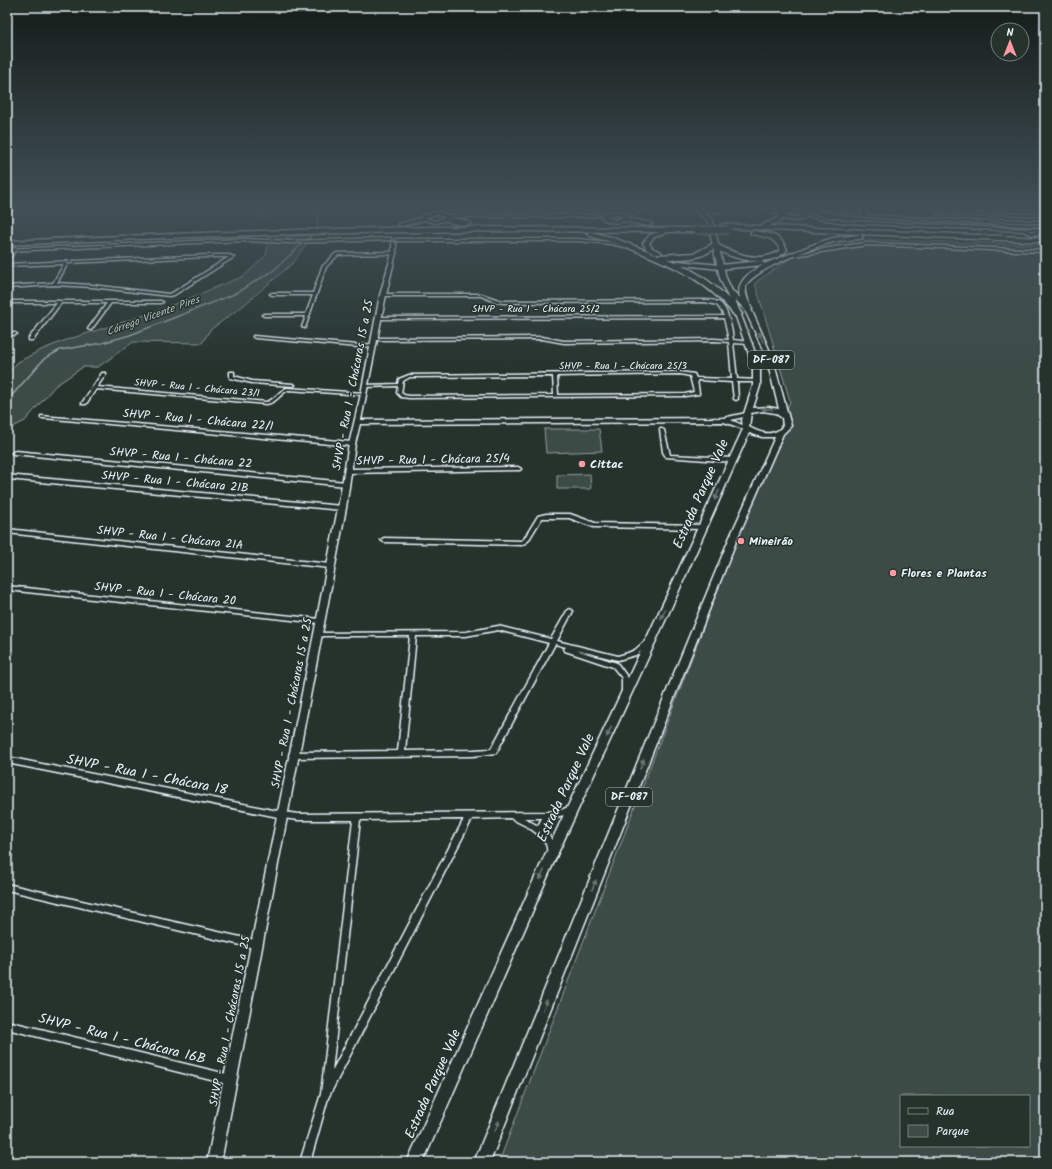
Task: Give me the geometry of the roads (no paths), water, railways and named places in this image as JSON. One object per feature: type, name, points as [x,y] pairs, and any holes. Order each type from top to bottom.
[{"type":"highway","points":[[665,262],[703,279],[718,290],[730,302],[738,314]]},
{"type":"highway","points":[[676,262],[720,267],[767,262]]},
{"type":"highway","points":[[748,309],[742,291],[743,284],[749,276],[765,266],[777,262]]},
{"type":"main road","name":"DF-087","points":[[719,262],[726,288],[738,314],[756,363],[757,381],[745,425],[746,429]]},
{"type":"main road","name":"DF-087","points":[[482,1162],[733,539],[780,434],[787,423],[769,356],[748,309],[726,288]]},
{"type":"main road","points":[[748,413],[766,408],[784,414]]},
{"type":"main road","points":[[746,429],[764,436],[780,434]]},
{"type":"main road","name":"Estrada Parque Vale","points":[[415,1162],[551,855],[703,527],[746,429]]},
{"type":"street","points":[[54,284],[67,262]]},
{"type":"street","points":[[7,265],[78,262]]},
{"type":"street","points":[[7,287],[54,284],[92,286],[171,295],[225,262]]},
{"type":"street","points":[[304,327],[324,267],[329,262]]},
{"type":"street","name":"SHVP - Rua 1 - Chácaras 15 a 25","points":[[214,1162],[258,945],[293,755],[342,508],[352,444],[379,318],[389,262]]},
{"type":"street","points":[[272,294],[315,294]]},
{"type":"street","points":[[383,295],[481,295],[488,296],[497,302],[705,301],[720,305],[725,316],[731,341],[736,399]]},
{"type":"street","points":[[7,302],[161,302]]},
{"type":"street","points":[[31,339],[60,302]]},
{"type":"street","points":[[90,329],[110,302]]},
{"type":"street","points":[[264,315],[308,315]]},
{"type":"street","name":"SHVP - Rua 1 - Chácara 25/2","points":[[379,318],[725,316]]},
{"type":"street","points":[[7,334],[15,334]]},
{"type":"street","points":[[255,337],[358,346],[374,342],[542,338],[564,342],[747,341]]},
{"type":"street","points":[[232,373],[232,378],[247,382],[364,390],[400,385]]},
{"type":"street","name":"SHVP - Rua 1 - Chácara 25/3","points":[[680,373],[690,374],[694,379],[698,392],[694,394],[405,397],[399,393],[402,378],[409,376],[680,373]]},
{"type":"street","points":[[84,403],[104,374]]},
{"type":"street","points":[[555,375],[556,396]]},
{"type":"street","points":[[694,379],[757,381]]},
{"type":"street","name":"SHVP - Rua 1 - Chácara 23/1","points":[[95,388],[267,403],[274,401],[282,391],[287,389],[364,390]]},
{"type":"street","points":[[357,422],[723,420],[748,413]]},
{"type":"street","name":"SHVP - Rua 1 - Chácara 22/1","points":[[43,417],[352,444]]},
{"type":"street","points":[[723,420],[746,429]]},
{"type":"street","points":[[662,430],[668,456],[733,460]]},
{"type":"street","name":"SHVP - Rua 1 - Chácara 22","points":[[15,453],[346,484]]},
{"type":"street","name":"SHVP - Rua 1 - Chácara 25/4","points":[[348,471],[518,469]]},
{"type":"street","name":"SHVP - Rua 1 - Chácara 21B","points":[[7,477],[342,508]]},
{"type":"street","points":[[384,540],[516,544],[526,540],[540,517],[546,516],[570,516],[594,525],[703,527]]},
{"type":"street","name":"SHVP - Rua 1 - Chácara 21A","points":[[7,531],[330,566]]},
{"type":"street","name":"SHVP - Rua 1 - Chácara 20","points":[[7,588],[320,621]]},
{"type":"street","points":[[293,755],[484,753],[493,751],[550,643],[570,611]]},
{"type":"street","points":[[318,634],[466,634],[498,628],[550,643],[615,665],[625,678],[625,696]]},
{"type":"street","points":[[401,754],[413,634]]},
{"type":"street","points":[[550,643],[618,658],[639,651],[651,639]]},
{"type":"street","points":[[615,665],[618,658]]},
{"type":"street","name":"SHVP - Rua 1 - Chácara 18","points":[[7,760],[283,815],[511,816],[548,815],[562,813],[574,808]]},
{"type":"street","points":[[324,1097],[470,815]]},
{"type":"street","points":[[539,831],[548,815]]},
{"type":"street","points":[[305,1162],[324,1097],[357,816]]},
{"type":"street","points":[[511,816],[539,831],[549,840],[551,855]]},
{"type":"street","points":[[7,888],[258,945]]},
{"type":"street","name":"SHVP - Rua 1 - Chácara 16B","points":[[7,1025],[231,1080]]},
{"type":"waterway","name":"Córrego Vicente Pires","points":[[7,401],[44,359],[60,350],[102,343],[130,335],[232,295],[273,271],[283,262]]},
{"type":"place","name":"Cittac","points":[[582,464]]},
{"type":"place","name":"Mineirão","points":[[741,541]]},
{"type":"place","name":"Flores e Plantas","points":[[893,573]]}]
